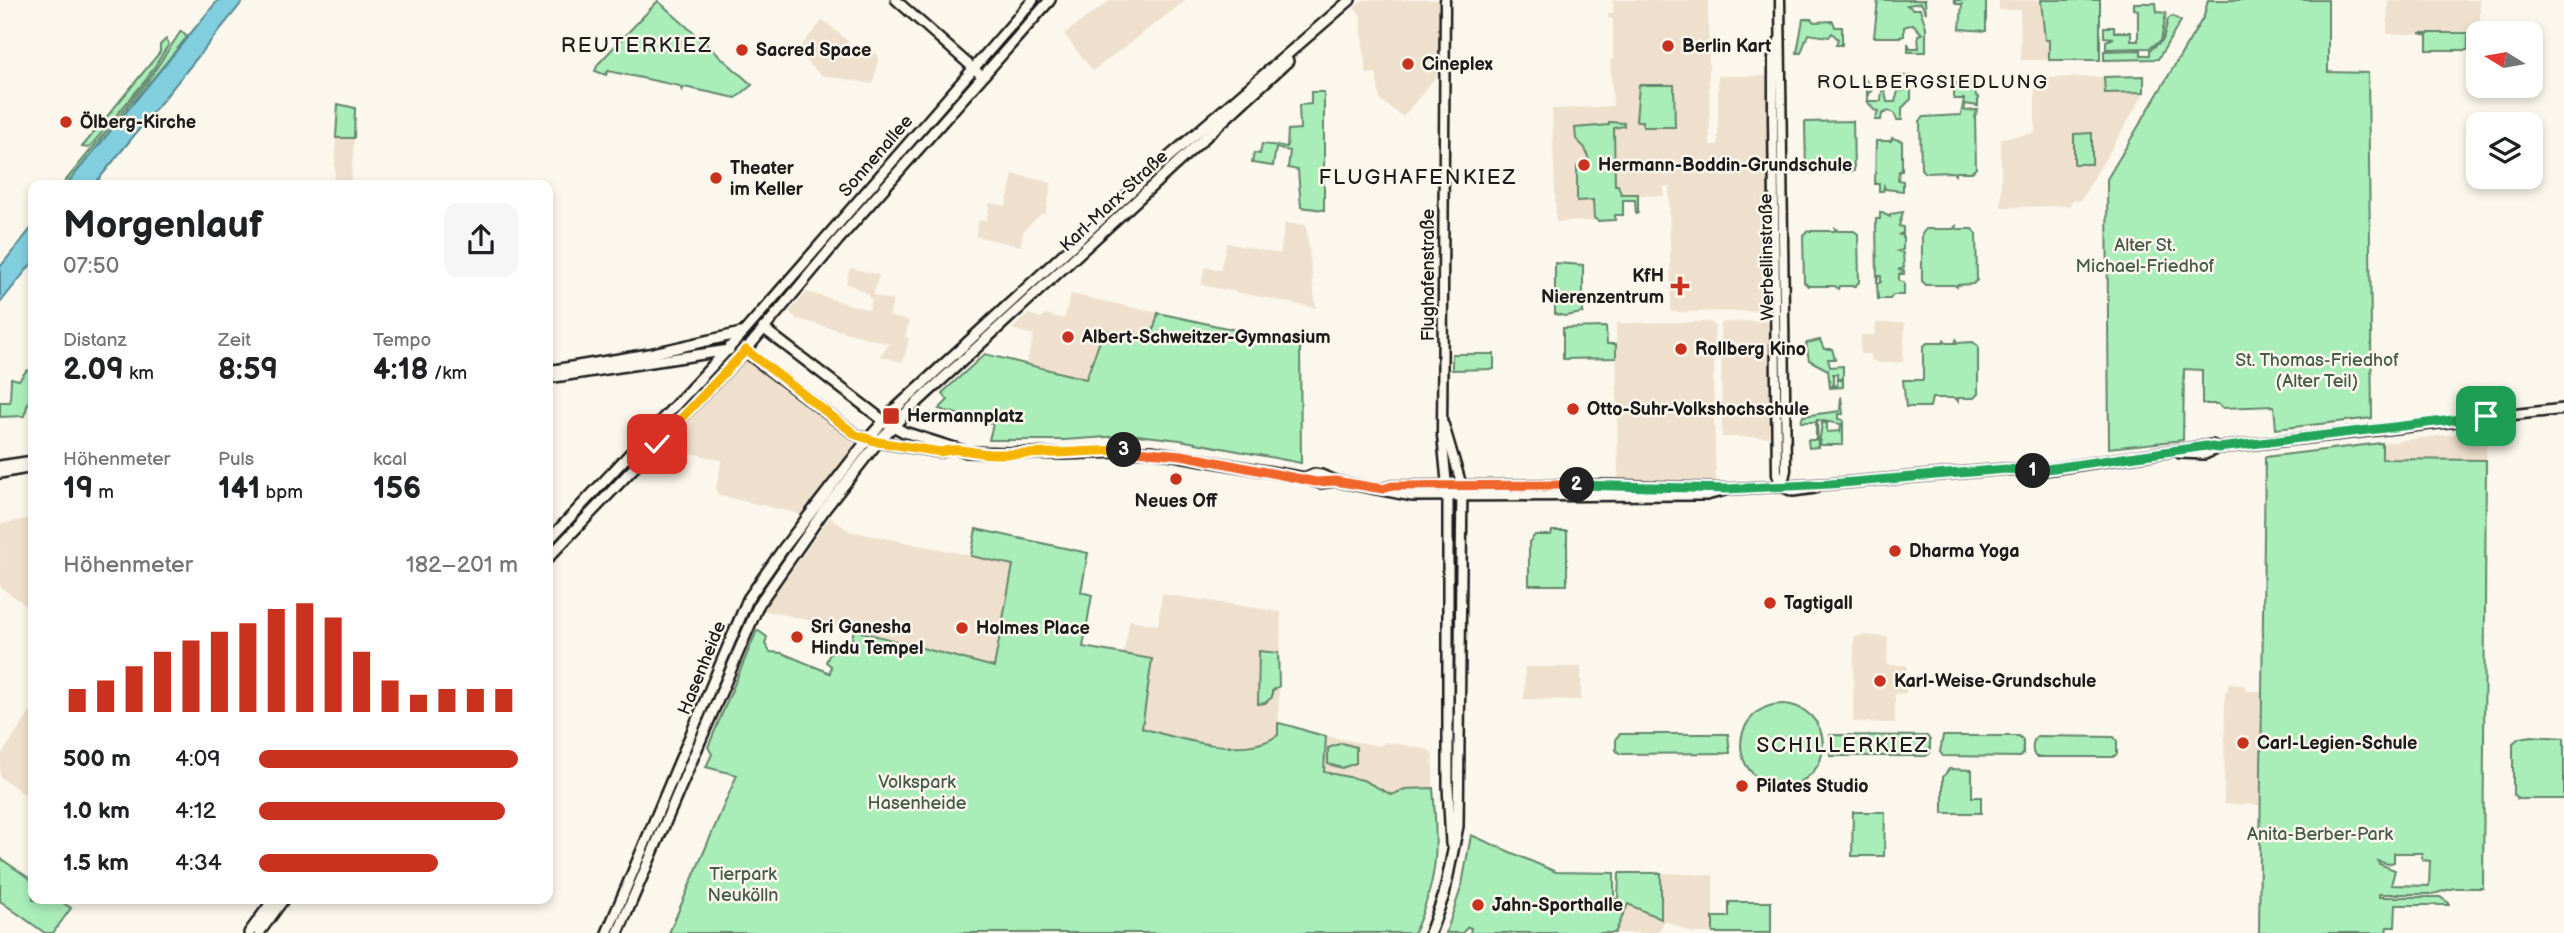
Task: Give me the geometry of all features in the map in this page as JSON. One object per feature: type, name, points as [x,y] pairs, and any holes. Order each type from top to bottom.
[{"type":"main road","name":"Sonnenallee","points":[[744,332],[1033,0]]},
{"type":"main road","name":"Sonnenallee","points":[[763,328],[1050,0]]},
{"type":"main road","name":"Karl-Marx-Straße","points":[[888,424],[1350,0]]},
{"type":"main road","name":"Karl-Marx-Straße","points":[[1290,57],[1358,0]]},
{"type":"main road","points":[[989,49],[999,58]]},
{"type":"main road","points":[[553,553],[746,350],[763,328]]},
{"type":"main road","points":[[553,376],[695,349],[763,328],[888,424],[942,442],[951,448],[993,454],[1151,451],[1305,478],[1320,483],[1335,481],[1412,496],[1712,495],[1727,489]]},
{"type":"main road","points":[[744,332],[746,350]]},
{"type":"main road","points":[[553,536],[744,332]]},
{"type":"main road","points":[[553,370],[695,349],[746,350],[856,435],[878,442],[941,452],[951,448]]},
{"type":"main road","points":[[706,374],[715,383]]},
{"type":"main road","points":[[1383,489],[1392,486],[1607,485],[1727,489],[1974,474],[1982,477],[2212,445],[2218,448],[2564,409]]},
{"type":"main road","points":[[867,439],[888,424]]},
{"type":"main road","points":[[878,442],[888,424]]},
{"type":"main road","name":"Hasenheide","points":[[618,933],[717,687],[743,610],[765,573],[867,439]]},
{"type":"main road","name":"Hasenheide","points":[[607,933],[717,687],[755,612],[801,542],[878,442]]},
{"type":"main road","points":[[0,466],[28,462]]},
{"type":"main road","points":[[0,473],[28,468]]},
{"type":"main road","name":"Flughafenstraße","points":[[1447,486],[1448,742],[1452,855]]},
{"type":"main road","name":"Flughafenstraße","points":[[1452,855],[1458,826],[1462,486]]},
{"type":"main road","points":[[566,522],[575,530]]},
{"type":"main road","points":[[765,573],[766,583],[771,587]]},
{"type":"main road","points":[[1448,710],[1460,710]]},
{"type":"main road","points":[[1430,933],[1444,895],[1452,855]]},
{"type":"main road","points":[[249,933],[270,904]]},
{"type":"main road","points":[[259,933],[280,904]]},
{"type":"street","points":[[896,0],[982,76]]},
{"type":"street","name":"Flughafenstraße","points":[[1445,0],[1443,425],[1447,486]]},
{"type":"street","name":"Werbellinstraße","points":[[1780,0],[1779,40],[1775,45],[1781,443],[1786,472],[1783,487]]},
{"type":"street","name":"Flughafenstraße","points":[[1443,425],[1462,486]]},
{"type":"shaded area","points":[[1111,0],[1186,0],[1093,71],[1064,34]]},
{"type":"shaded area","points":[[1363,0],[1440,0],[1439,73],[1403,117],[1380,100],[1376,73],[1366,74],[1360,13],[1354,8]]},
{"type":"shaded area","points":[[1613,0],[1708,0],[1710,145],[1718,145],[1718,76],[1767,76],[1768,311],[1671,312],[1669,186],[1664,186],[1664,196],[1615,194],[1615,220],[1556,222],[1552,109],[1613,106],[1610,60],[1613,60],[1613,19],[1608,18],[1608,14],[1613,14]]},
{"type":"shaded area","points":[[1999,0],[2041,0],[2045,39],[2049,40],[2049,60],[2021,60],[2020,10],[1999,10]]},
{"type":"shaded area","points":[[2388,0],[2480,0],[2480,21],[2466,21],[2466,33],[2387,34]]},
{"type":"shaded area","points":[[823,20],[850,43],[879,55],[873,84],[821,75],[796,52]]},
{"type":"shaded area","points":[[2144,76],[2143,95],[2081,200],[2072,201],[2069,206],[2001,207],[2001,138],[2035,133],[2035,78]]},
{"type":"shaded area","points":[[336,138],[354,138],[351,180],[334,180]]},
{"type":"shaded area","points":[[1013,174],[1052,183],[1045,214],[1042,213],[1024,230],[1020,246],[975,236],[979,220],[986,221],[990,203],[1006,206]]},
{"type":"shaded area","points":[[1285,223],[1306,225],[1316,308],[1201,285],[1205,267],[1220,270],[1227,243],[1280,254]]},
{"type":"shaded area","points":[[850,268],[879,275],[873,295],[893,301],[889,316],[909,321],[905,337],[909,339],[903,362],[879,356],[890,344],[797,319],[789,312],[807,292],[869,310],[872,299],[869,294],[846,283]]},
{"type":"shaded area","name":"Albert-Schweitzer-Gymnasium","points":[[1071,294],[1158,313],[1152,341],[1104,330],[1086,379],[1026,365],[1034,335],[1012,329],[1029,314],[1041,318],[1045,314],[1064,319]]},
{"type":"shaded area","points":[[1766,321],[1770,325],[1771,437],[1722,437],[1721,324]]},
{"type":"shaded area","points":[[1710,322],[1715,326],[1713,375],[1716,482],[1618,482],[1616,323]]},
{"type":"shaded area","points":[[1876,323],[1905,323],[1903,362],[1880,363],[1871,360],[1871,354],[1860,354],[1861,335],[1874,335]]},
{"type":"shaded area","points":[[744,360],[749,360],[851,436],[854,449],[803,517],[718,495],[716,489],[722,460],[667,448],[663,444]]},
{"type":"shaded area","points":[[2487,430],[2486,460],[2382,459],[2382,443]]},
{"type":"shaded area","points":[[830,517],[849,531],[1013,564],[995,667],[902,645],[894,639],[763,610]]},
{"type":"shaded area","points":[[28,519],[28,607],[0,587],[0,524]]},
{"type":"shaded area","points":[[1162,594],[1281,612],[1278,735],[1249,748],[1176,739],[1142,728],[1152,659],[1123,654],[1130,620],[1158,625]]},
{"type":"shaded area","name":"Karl-Weise-Grundschule","points":[[1854,637],[1888,637],[1887,665],[1907,665],[1906,693],[1895,694],[1895,723],[1853,722]]},
{"type":"shaded area","points":[[1525,667],[1581,667],[1581,700],[1524,699]]},
{"type":"shaded area","name":"Carl-Legien-Schule","points":[[2228,684],[2244,685],[2246,691],[2262,691],[2261,805],[2224,804],[2225,691],[2228,690]]},
{"type":"shaded area","points":[[28,715],[28,797],[0,777],[0,757]]},
{"type":"shaded area","points":[[1326,736],[1379,746],[1387,742],[1429,750],[1433,756],[1433,788],[1405,789],[1393,796],[1376,785],[1324,772]]},
{"type":"shaded area","points":[[1661,873],[1713,875],[1713,933],[1693,933],[1665,921],[1657,933],[1615,933],[1628,904],[1661,919]]},
{"type":"green space","points":[[1878,0],[1925,0],[1926,13],[1921,3],[1907,5],[1920,9],[1926,27],[1926,52],[1908,52],[1908,43],[1910,48],[1919,48],[1918,35],[1922,34],[1913,24],[1904,27],[1904,36],[1901,37],[1874,37]]},
{"type":"green space","points":[[1954,0],[1986,0],[1986,31],[1960,29],[1962,4],[1956,4]]},
{"type":"green space","points":[[2041,0],[2100,0],[2100,60],[2049,60],[2049,40],[2045,40]]},
{"type":"green space","points":[[2208,0],[2328,0],[2328,72],[2368,73],[2372,418],[2276,429],[2274,406],[2223,408],[2218,404],[2202,404],[2202,370],[2184,369],[2183,440],[2109,448],[2107,179],[2204,16]]},
{"type":"green space","points":[[658,1],[752,85],[736,98],[684,87],[682,91],[680,86],[608,71],[606,75],[595,71],[598,64]]},
{"type":"green space","points":[[2134,3],[2156,3],[2157,12],[2166,13],[2161,41],[2149,48],[2106,49],[2106,41],[2114,38],[2104,37],[2104,27],[2114,27],[2114,32],[2131,32],[2131,41],[2138,41],[2138,10],[2134,9]]},
{"type":"green space","points":[[2172,16],[2181,21],[2158,59],[2104,60],[2104,51],[2141,50],[2141,55],[2150,55],[2150,50],[2163,40],[2168,19]]},
{"type":"green space","points":[[1803,19],[1811,19],[1814,22],[1833,21],[1835,27],[1842,27],[1842,45],[1836,45],[1838,39],[1832,33],[1829,37],[1808,34],[1801,53],[1797,53]]},
{"type":"green space","points":[[181,31],[187,37],[70,180],[66,180],[147,82]]},
{"type":"green space","points":[[2419,33],[2466,33],[2466,50],[2427,50],[2427,35]]},
{"type":"green space","points":[[166,39],[169,44],[146,80],[89,148],[82,147],[160,52],[160,45]]},
{"type":"green space","points":[[1892,76],[1911,76],[1911,99],[1902,108],[1902,120],[1897,120],[1894,113],[1889,111],[1882,114],[1881,120],[1875,120],[1878,111],[1867,101],[1867,82],[1872,91],[1868,93],[1868,101],[1881,101],[1882,91],[1885,91],[1887,102],[1895,102],[1898,91],[1903,91],[1908,85],[1908,78]]},
{"type":"green space","points":[[1954,76],[1967,76],[1972,79],[1972,87],[1975,87],[1978,97],[1978,106],[1965,104],[1965,111],[1978,110],[1975,116],[1976,168],[1972,172],[1956,172],[1955,175],[1953,172],[1925,173],[1921,169],[1920,121],[1924,117],[1961,115],[1964,99],[1954,99],[1954,83],[1964,84],[1964,77],[1955,77],[1954,81]]},
{"type":"green space","points":[[2144,76],[2144,92],[2105,93],[2104,77]]},
{"type":"green space","points":[[1639,85],[1674,85],[1675,127],[1643,127],[1643,121],[1636,121]]},
{"type":"green space","points":[[1311,92],[1324,92],[1324,210],[1301,207],[1298,170],[1288,168],[1290,151],[1276,148],[1273,166],[1252,163],[1254,153],[1260,154],[1262,144],[1287,147],[1288,130],[1300,129],[1299,105],[1311,104]]},
{"type":"green space","points":[[338,104],[355,108],[354,138],[336,138]]},
{"type":"green space","points":[[1853,121],[1854,171],[1806,172],[1805,122]]},
{"type":"green space","points":[[1609,122],[1624,123],[1624,126],[1614,128],[1615,185],[1618,185],[1621,194],[1638,194],[1638,213],[1636,214],[1635,200],[1623,200],[1623,215],[1615,215],[1615,220],[1598,221],[1594,218],[1593,200],[1577,201],[1577,167],[1584,170],[1590,163],[1585,148],[1576,139],[1575,128],[1609,125]]},
{"type":"green space","points":[[2092,133],[2092,164],[2074,164],[2074,134]]},
{"type":"green space","points":[[1892,138],[1902,141],[1902,171],[1899,171],[1898,180],[1903,181],[1903,191],[1885,189],[1884,186],[1883,191],[1879,191],[1879,184],[1875,184],[1876,141],[1891,141]]},
{"type":"green space","points":[[1880,212],[1890,217],[1890,214],[1903,212],[1899,226],[1903,227],[1903,233],[1898,235],[1903,235],[1903,250],[1898,251],[1903,253],[1904,268],[1898,270],[1904,271],[1904,274],[1899,274],[1899,280],[1904,283],[1904,295],[1893,295],[1890,299],[1878,299],[1877,284],[1881,282],[1881,276],[1878,276],[1877,283],[1876,219],[1880,219]]},
{"type":"green space","points":[[1956,226],[1956,229],[1972,229],[1976,233],[1977,280],[1973,284],[1957,287],[1926,285],[1922,281],[1922,234],[1926,229],[1953,229]]},
{"type":"green space","points":[[1835,228],[1838,231],[1854,231],[1858,234],[1859,282],[1855,286],[1839,286],[1838,289],[1835,286],[1808,286],[1804,282],[1803,235],[1807,231],[1835,231]]},
{"type":"green space","points":[[1555,263],[1583,265],[1583,313],[1565,316],[1555,314]]},
{"type":"green space","points":[[1158,313],[1300,344],[1301,463],[1180,440],[1137,435],[1064,440],[989,440],[993,424],[939,409],[948,400],[942,393],[985,354],[1086,379],[1104,330],[1151,340]]},
{"type":"green space","points":[[1606,327],[1607,344],[1616,344],[1616,358],[1563,359],[1563,328]]},
{"type":"green space","points":[[1820,340],[1824,349],[1832,349],[1835,359],[1828,359],[1830,367],[1843,366],[1843,379],[1837,379],[1837,374],[1833,374],[1833,386],[1837,386],[1837,380],[1843,380],[1843,387],[1830,388],[1828,370],[1809,360],[1806,343]]},
{"type":"green space","points":[[1944,340],[1946,343],[1955,343],[1956,340],[1957,343],[1973,342],[1978,346],[1978,394],[1974,398],[1958,398],[1958,401],[1955,398],[1932,398],[1930,407],[1906,407],[1903,380],[1923,380],[1923,347],[1927,343],[1943,343]]},
{"type":"green space","points":[[1452,354],[1494,354],[1494,369],[1452,370]]},
{"type":"green space","points":[[28,370],[28,404],[24,416],[0,417],[0,402],[10,402],[11,378],[19,380]]},
{"type":"green space","points":[[1841,396],[1843,414],[1838,414],[1838,419],[1843,420],[1843,445],[1819,445],[1822,423],[1827,423],[1827,432],[1840,431],[1840,434],[1841,424],[1817,420],[1818,447],[1809,448],[1808,440],[1816,440],[1816,422],[1801,422],[1803,416],[1840,411]]},
{"type":"green space","name":"Anita-Berber-Park","points":[[2382,443],[2382,459],[2486,460],[2483,888],[2454,888],[2433,894],[2379,894],[2379,897],[2440,897],[2449,903],[2396,905],[2395,927],[2387,927],[2386,933],[2259,933],[2265,457]],"holes":[[[2394,853],[2422,853],[2422,860],[2430,861],[2429,886],[2391,885],[2395,870],[2379,864],[2378,861],[2388,864],[2394,862]]]},
{"type":"green space","points":[[1453,508],[1458,508],[1453,707]]},
{"type":"green space","name":"Volkspark Hasenheide","points":[[976,529],[1088,553],[1081,592],[1092,595],[1083,647],[1152,659],[1142,728],[1212,745],[1248,746],[1278,735],[1278,723],[1284,724],[1326,736],[1324,772],[1363,780],[1392,795],[1405,789],[1433,788],[1435,862],[1428,895],[1414,933],[669,933],[737,775],[706,767],[712,754],[708,747],[757,630],[767,637],[765,644],[770,652],[782,653],[830,673],[831,666],[826,662],[831,651],[842,653],[849,650],[854,630],[994,667],[1013,565],[971,556]]},
{"type":"green space","points":[[1552,531],[1567,531],[1567,585],[1529,585],[1529,542],[1535,535],[1551,535]]},
{"type":"green space","points":[[1259,651],[1278,653],[1279,686],[1272,691],[1272,697],[1265,703],[1258,704]]},
{"type":"green space","points":[[1774,704],[1790,704],[1805,711],[1816,722],[1823,737],[1820,761],[1811,774],[1790,786],[1774,786],[1759,779],[1748,768],[1741,753],[1741,737],[1748,722],[1759,711]]},
{"type":"green space","points":[[1620,734],[1728,734],[1730,753],[1620,754],[1616,750],[1616,738]]},
{"type":"green space","points":[[1830,735],[1927,736],[1930,740],[1930,753],[1926,756],[1830,756]]},
{"type":"green space","points":[[1943,736],[2019,736],[2023,740],[2023,754],[2020,757],[1943,756],[1940,752]]},
{"type":"green space","points":[[2037,736],[2114,737],[2117,741],[2117,754],[2113,757],[2036,757],[2033,746]]},
{"type":"green space","points":[[2519,738],[2564,738],[2564,799],[2518,799],[2513,794],[2513,743]]},
{"type":"green space","points":[[1342,743],[1356,747],[1356,763],[1342,768],[1328,764],[1328,748]]},
{"type":"green space","points":[[1949,769],[1972,770],[1972,797],[1981,797],[1981,813],[1943,813],[1943,777]]},
{"type":"green space","points":[[1853,812],[1885,812],[1884,856],[1852,856]]},
{"type":"green space","points":[[1471,835],[1556,872],[1614,873],[1614,898],[1618,900],[1619,873],[1661,873],[1661,919],[1628,904],[1615,933],[1470,933],[1471,928],[1468,927],[1462,933],[1446,933],[1462,885]]},
{"type":"green space","points":[[0,858],[28,878],[28,904],[65,904],[71,908],[53,933],[45,933],[0,901]]},
{"type":"green space","points":[[1729,902],[1771,902],[1771,933],[1713,933],[1713,917],[1729,917]]},
{"type":"water","points":[[218,0],[244,0],[98,180],[70,180]]},
{"type":"water","points":[[28,232],[28,268],[0,303],[0,267]]},
{"type":"place","name":"Berlin Kart","points":[[1668,46]]},
{"type":"place","name":"Sacred Space","points":[[742,50]]},
{"type":"place","name":"Cineplex","points":[[1408,64]]},
{"type":"place","name":"Ölberg-Kirche","points":[[66,122]]},
{"type":"place","name":"Hermann-Boddin-Grundschule","points":[[1584,165]]},
{"type":"place","name":"Theater im Keller","points":[[716,178]]},
{"type":"place","name":"KfH Nierenzentrum","points":[[1680,286]]},
{"type":"place","name":"Albert-Schweitzer-Gymnasium","points":[[1068,337]]},
{"type":"place","name":"Rollberg Kino","points":[[1681,349]]},
{"type":"place","name":"Otto-Suhr-Volkshochschule","points":[[1573,409]]},
{"type":"place","name":"Hermannplatz","points":[[891,416]]},
{"type":"place","name":"Neues Off","points":[[1176,479]]},
{"type":"place","name":"Dharma Yoga","points":[[1895,551]]},
{"type":"place","name":"Tagtigall","points":[[1770,603]]},
{"type":"place","name":"Holmes Place","points":[[962,628]]},
{"type":"place","name":"Sri Ganesha Hindu Tempel","points":[[797,637]]},
{"type":"place","name":"Karl-Weise-Grundschule","points":[[1880,681]]},
{"type":"place","name":"Carl-Legien-Schule","points":[[2243,743]]},
{"type":"place","name":"Pilates Studio","points":[[1742,786]]},
{"type":"place","name":"Jahn-Sporthalle","points":[[1478,905]]},
{"type":"district","name":"REUTERKIEZ","points":[[637,45]]},
{"type":"district","name":"ROLLBERGSIEDLUNG","points":[[1933,82]]},
{"type":"district","name":"FLUGHAFENKIEZ","points":[[1418,177]]},
{"type":"district","name":"SCHILLERKIEZ","points":[[1843,745]]},
{"type":"route","points":[[657,444],[746,350],[856,435],[878,442],[941,452],[951,448],[993,454],[1151,451],[1305,478],[1312,482],[1335,481],[1383,489],[1392,486],[1607,485],[1727,489],[1812,483],[1822,485],[1974,474],[2006,469],[2028,471],[2212,445],[2218,448],[2486,416]]},
{"type":"park label","name":"Alter St. Michael-Friedhof","points":[[2145,255]]},
{"type":"park label","name":"St. Thomas-Friedhof (Alter Teil)","points":[[2317,370]]},
{"type":"park label","name":"Tierpark Neukölln","points":[[743,884]]}]
